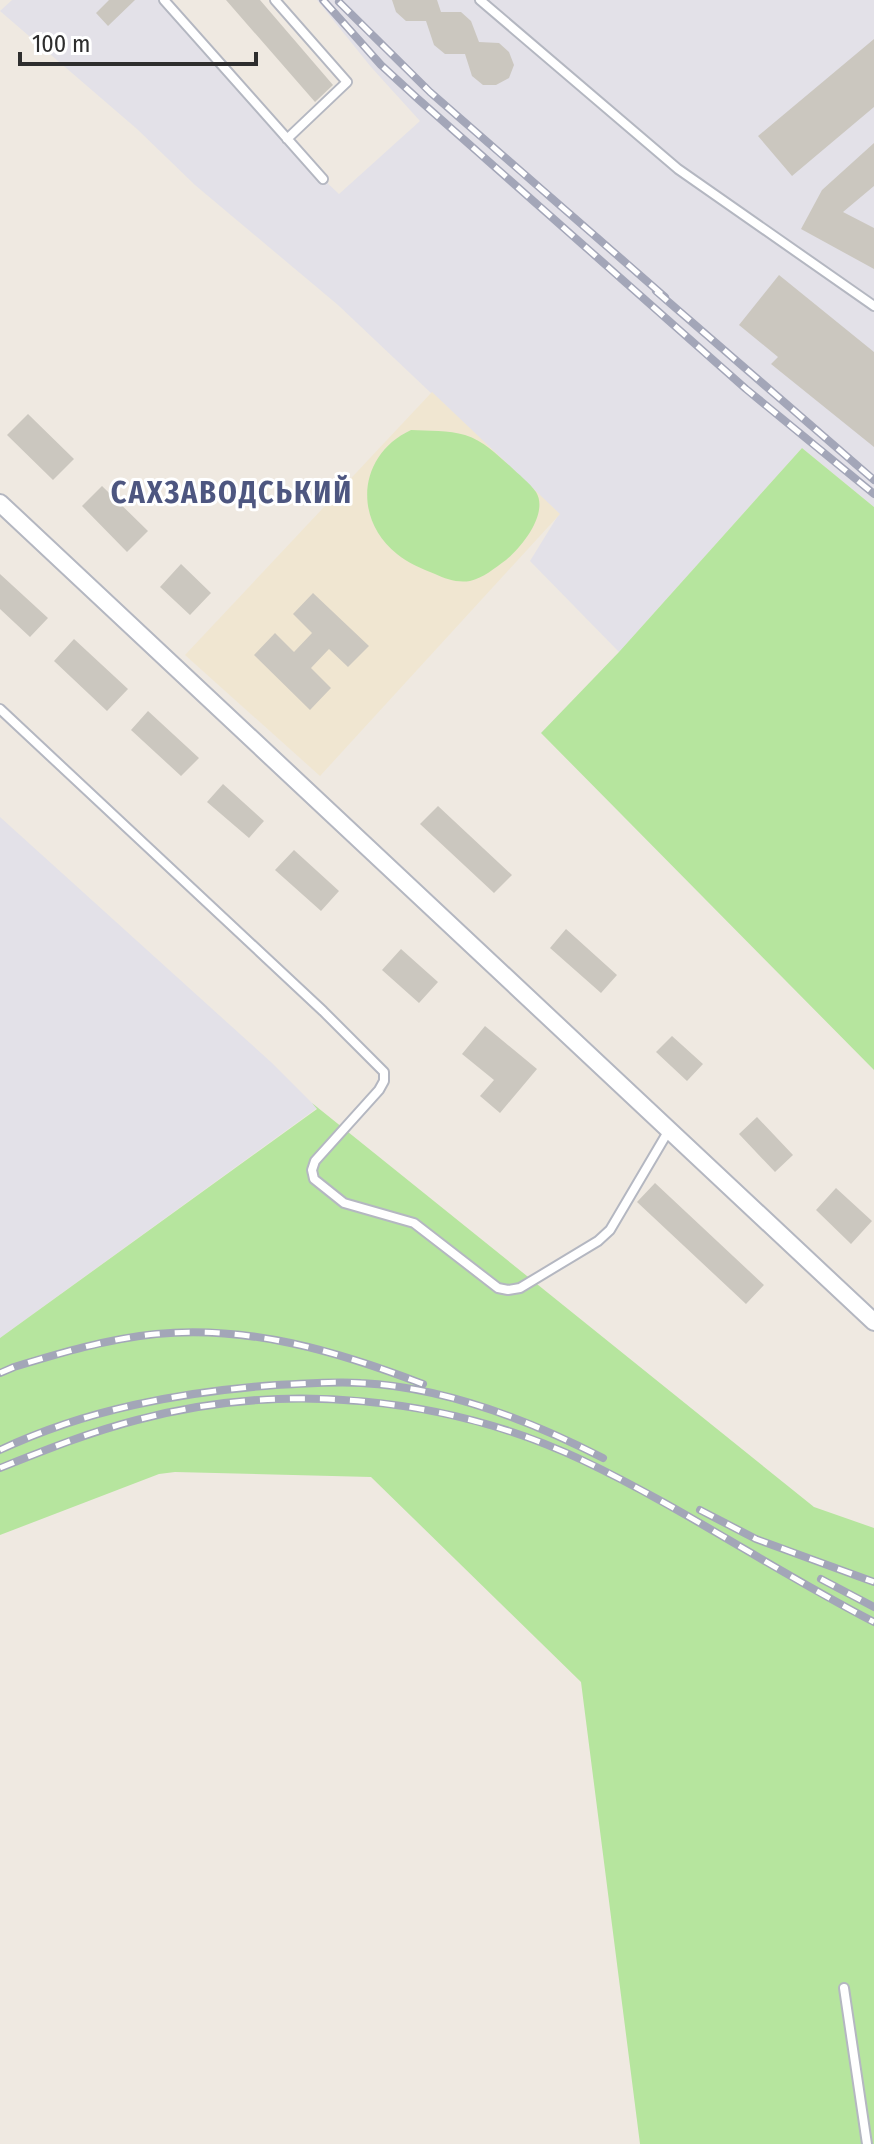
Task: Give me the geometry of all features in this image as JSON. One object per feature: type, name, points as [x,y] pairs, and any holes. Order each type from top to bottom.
[{"type":"street","points":[[0,503],[874,1322]]},
{"type":"lane","points":[[164,0],[323,179]]},
{"type":"lane","points":[[275,0],[347,82],[287,139]]},
{"type":"lane","points":[[480,0],[678,169],[874,306]]},
{"type":"lane","points":[[0,709],[384,1072],[384,1081],[379,1090],[315,1161],[312,1170],[314,1179],[344,1203],[414,1223],[498,1288],[520,1288],[598,1241],[610,1230],[669,1130]]},
{"type":"lane","points":[[844,1988],[867,2144]]},
{"type":"shaded area","points":[[12,0],[164,0],[339,194],[420,121],[317,0],[874,0],[874,507],[802,448],[619,652],[530,561],[559,514],[338,305],[195,185],[137,129],[0,11]]},
{"type":"shaded area","points":[[432,392],[560,514],[320,776],[185,655]]},
{"type":"shaded area","points":[[0,817],[272,1063],[317,1108],[0,1338]]},
{"type":"green space","points":[[411,430],[452,432],[472,438],[495,452],[536,492],[539,510],[532,529],[506,560],[480,578],[456,581],[415,566],[397,554],[373,523],[368,505],[372,470],[381,454]]},
{"type":"green space","points":[[802,448],[874,507],[874,1070],[541,733],[619,652]]},
{"type":"green space","points":[[312,1103],[814,1507],[874,1528],[874,2144],[640,2144],[581,1682],[371,1477],[159,1474],[0,1535],[0,1338],[317,1109]]},
{"type":"building","points":[[109,0],[135,0],[108,26],[96,13]]},
{"type":"building","points":[[226,0],[260,0],[333,85],[315,102]]},
{"type":"building","points":[[392,0],[437,0],[441,12],[461,12],[471,21],[479,42],[499,43],[509,52],[514,65],[509,78],[496,85],[483,85],[472,76],[465,54],[445,54],[434,45],[426,21],[406,21],[396,12]]},
{"type":"building","points":[[874,39],[874,107],[792,176],[758,136]]},
{"type":"building","points":[[874,143],[874,186],[843,212],[874,228],[874,269],[801,229],[822,190]]},
{"type":"building","points":[[779,275],[874,352],[874,447],[771,364],[778,357],[739,325]]},
{"type":"building","points":[[28,414],[74,459],[53,480],[7,435]]},
{"type":"building","points":[[102,486],[148,531],[127,552],[82,506]]},
{"type":"building","points":[[181,564],[211,593],[190,615],[160,587]]},
{"type":"building","points":[[0,574],[48,618],[30,637],[0,609]]},
{"type":"building","points":[[313,593],[369,646],[348,667],[329,649],[311,668],[331,688],[310,710],[254,655],[275,633],[294,652],[312,633],[293,614]]},
{"type":"building","points":[[74,639],[128,689],[107,711],[54,661]]},
{"type":"building","points":[[148,711],[199,758],[181,776],[131,730]]},
{"type":"building","points":[[223,784],[264,821],[249,838],[207,802]]},
{"type":"building","points":[[438,806],[512,875],[494,893],[420,824]]},
{"type":"building","points":[[294,850],[339,891],[321,911],[275,870]]},
{"type":"building","points":[[566,929],[617,975],[601,993],[550,948]]},
{"type":"building","points":[[401,949],[438,982],[419,1003],[382,970]]},
{"type":"building","points":[[485,1026],[537,1069],[500,1113],[480,1096],[494,1080],[462,1054]]},
{"type":"building","points":[[672,1036],[703,1064],[687,1081],[656,1052]]},
{"type":"building","points":[[757,1117],[793,1155],[775,1172],[739,1134]]},
{"type":"building","points":[[655,1183],[764,1285],[746,1304],[637,1202]]},
{"type":"building","points":[[836,1188],[872,1221],[851,1244],[816,1210]]},
{"type":"railway","points":[[323,0],[381,65],[418,99],[746,389],[874,494]]},
{"type":"railway","points":[[339,2],[430,92],[665,297]]},
{"type":"railway","points":[[656,291],[874,480]]},
{"type":"railway","points":[[0,1373],[102,1343],[138,1336],[190,1332],[224,1333],[292,1343],[358,1361],[423,1384]]},
{"type":"railway","points":[[0,1450],[66,1424],[135,1405],[240,1388],[340,1382],[392,1386],[455,1398],[546,1431],[603,1458]]},
{"type":"railway","points":[[0,1468],[102,1430],[192,1408],[249,1401],[306,1399],[363,1401],[420,1409],[476,1421],[530,1438],[582,1460],[656,1498],[874,1622]]},
{"type":"railway","points":[[700,1510],[756,1539],[874,1582]]},
{"type":"railway","points":[[821,1579],[874,1607]]},
{"type":"district","name":"САХЗАВОДСЬКИЙ","points":[[232,493]]}]
